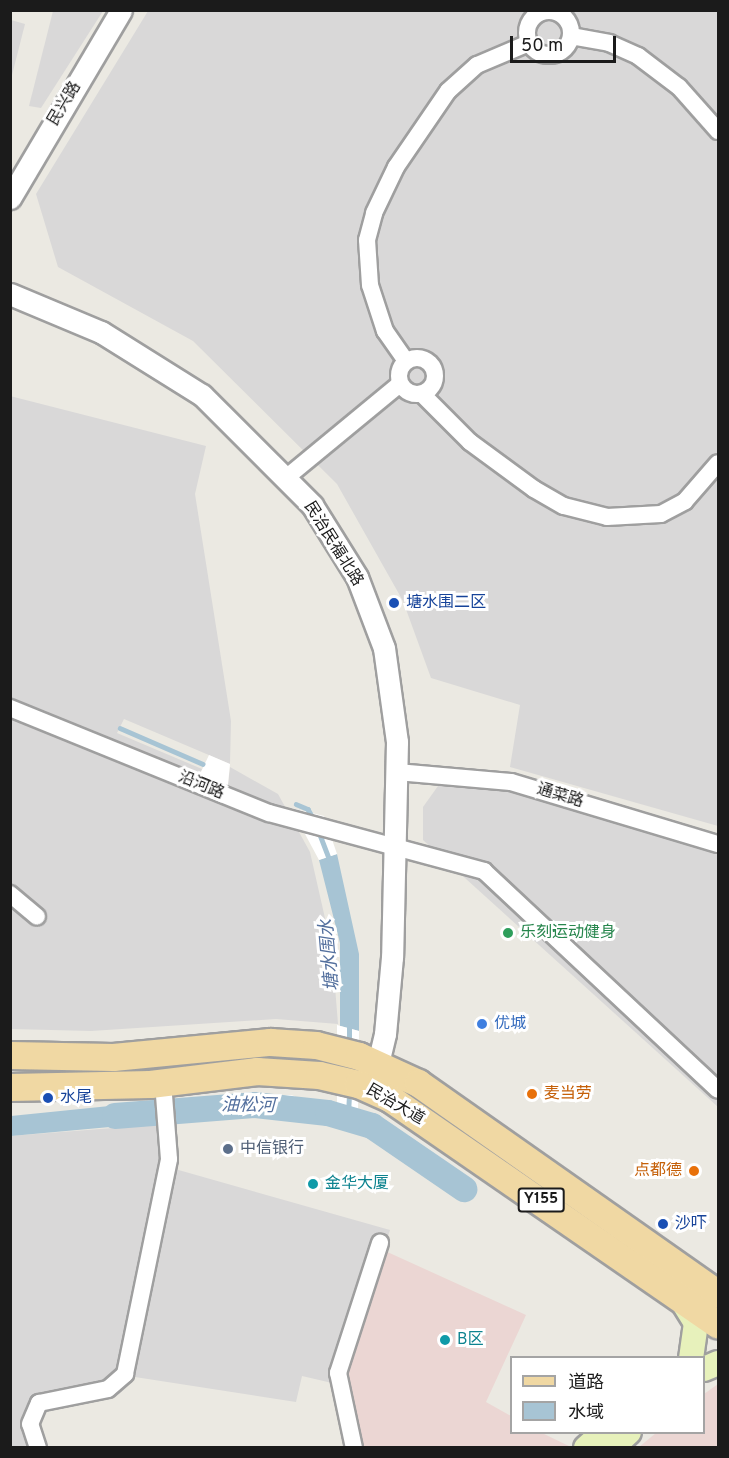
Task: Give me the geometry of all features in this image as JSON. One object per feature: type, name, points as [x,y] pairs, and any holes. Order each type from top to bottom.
[{"type":"main road","name":"民治大道","points":[[10,1055],[113,1057],[270,1042],[357,1070],[418,1083],[718,1294]]},
{"type":"main road","name":"民治大道","points":[[10,1087],[164,1092],[257,1071],[357,1070],[718,1325]]},
{"type":"main road","points":[[681,1299],[696,1323],[690,1356]]},
{"type":"main road","points":[[586,1448],[602,1434]]},
{"type":"main road","points":[[612,1448],[627,1434]]},
{"type":"street","name":"民兴路","points":[[10,198],[121,10]]},
{"type":"street","points":[[550,11],[569,22],[571,36],[557,54],[540,53],[530,43],[529,24],[550,11]]},
{"type":"street","points":[[571,36],[609,43],[638,56],[679,87],[718,131]]},
{"type":"street","points":[[406,362],[385,332],[370,285],[368,240],[374,213],[396,167],[448,91],[477,65],[530,43]]},
{"type":"street","name":"民治民福北路","points":[[10,294],[101,332],[174,375],[232,422],[287,477],[351,568],[373,615],[384,648],[397,772],[397,845],[388,1014],[357,1070]]},
{"type":"street","points":[[406,362],[422,358],[434,367],[434,385],[422,394]]},
{"type":"street","points":[[287,477],[400,384],[406,362]]},
{"type":"street","points":[[400,384],[407,392],[422,394],[470,442],[534,489],[564,506],[607,517],[662,514],[685,501],[718,463]]},
{"type":"street","name":"沿河路","points":[[10,708],[298,822],[455,859],[503,884],[718,1090]]},
{"type":"street","name":"通菜路","points":[[397,772],[511,782],[718,844]]},
{"type":"street","points":[[10,894],[37,917]]},
{"type":"street","points":[[38,1448],[30,1424],[39,1402],[108,1389],[125,1374],[168,1166],[168,1123],[164,1092]]},
{"type":"street","points":[[354,1448],[338,1374],[380,1243]]},
{"type":"shaded area","points":[[53,11],[103,11],[41,108],[29,106]]},
{"type":"shaded area","points":[[148,11],[718,11],[718,826],[510,767],[520,705],[431,678],[403,601],[337,484],[193,341],[58,267],[36,194]]},
{"type":"shaded area","points":[[10,20],[25,24],[11,79]]},
{"type":"shaded area","points":[[10,396],[206,446],[195,494],[231,721],[230,764],[124,719],[117,733],[202,769],[200,774],[227,794],[230,767],[278,794],[310,852],[332,949],[338,1024],[276,1019],[91,1031],[11,1029]]},
{"type":"shaded area","points":[[482,784],[718,850],[718,1107],[423,840],[423,807],[438,786]]},
{"type":"shaded area","points":[[177,1123],[175,1169],[390,1230],[346,1365],[345,1386],[302,1376],[296,1402],[135,1377],[119,1394],[46,1407],[39,1427],[48,1447],[11,1447],[10,1136]]},
{"type":"shaded area","name":"B区","points":[[383,1250],[526,1315],[486,1402],[510,1415],[510,1434],[544,1434],[571,1447],[362,1447],[345,1390],[346,1365]]},
{"type":"shaded area","points":[[718,1384],[718,1447],[639,1447],[655,1434],[705,1434],[705,1393]]},
{"type":"water","points":[[337,854],[359,954],[359,1031],[340,1026],[340,943],[319,860]]},
{"type":"water","points":[[277,1097],[275,1117],[181,1117],[182,1100]]},
{"type":"water","points":[[303,1099],[337,1105],[383,1121],[371,1138],[332,1121],[302,1118]]},
{"type":"water","points":[[149,1102],[150,1117],[143,1124],[11,1136],[11,1116]]},
{"type":"water","points":[[409,1136],[469,1182],[460,1197],[398,1153]]},
{"type":"pier","points":[[209,755],[230,764],[227,794],[209,786],[209,779],[200,774]]},
{"type":"pier","points":[[291,808],[324,816],[337,854],[319,860]]},
{"type":"pier","points":[[337,1025],[359,1031],[358,1113],[337,1105]]},
{"type":"pier","points":[[289,1095],[298,1099],[302,1108],[298,1117],[289,1121],[280,1117],[276,1108],[280,1099]]},
{"type":"pier","points":[[383,1121],[409,1136],[398,1154],[372,1139]]},
{"type":"waterway","name":"塘水围水","points":[[120,728],[203,764]]},
{"type":"waterway","name":"塘水围水","points":[[296,804],[308,809],[315,821]]},
{"type":"waterway","name":"塘水围水","points":[[319,832],[330,860]]},
{"type":"waterway","name":"塘水围水","points":[[349,1023],[349,1045]]},
{"type":"waterway","name":"塘水围水","points":[[348,1114],[349,1092]]},
{"type":"waterway","name":"油松河","points":[[115,1116],[254,1105],[328,1113],[372,1126],[464,1189]]},
{"type":"place","name":"塘水围二区","points":[[394,603]]},
{"type":"place","name":"乐刻·运动健身","points":[[508,933]]},
{"type":"place","name":"优城","points":[[482,1024]]},
{"type":"place","name":"麦当劳","points":[[532,1094]]},
{"type":"place","name":"水尾","points":[[48,1098]]},
{"type":"place","name":"中信银行","points":[[228,1149]]},
{"type":"place","name":"点都德","points":[[694,1171]]},
{"type":"place","name":"金华大厦","points":[[313,1184]]},
{"type":"place","name":"沙吓","points":[[663,1224]]},
{"type":"place","name":"B区","points":[[445,1340]]}]
